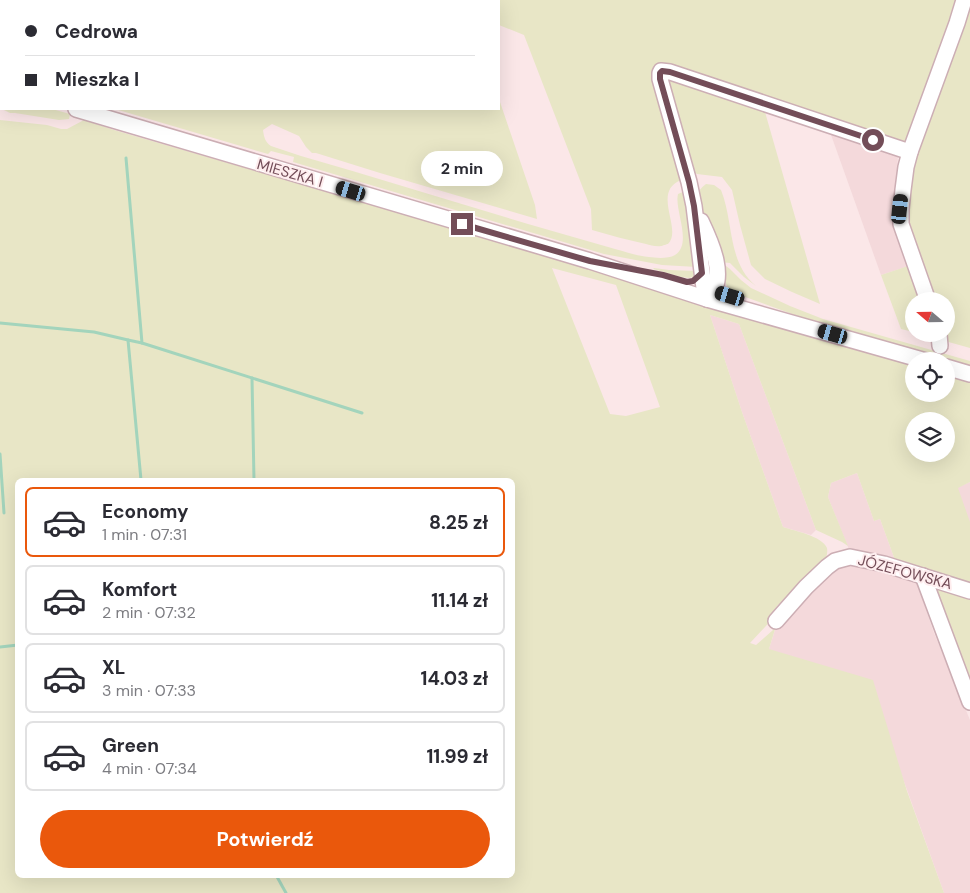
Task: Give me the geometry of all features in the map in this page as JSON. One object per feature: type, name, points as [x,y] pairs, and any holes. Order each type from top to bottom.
[{"type":"street","points":[[925,292],[901,224],[900,209],[910,152],[964,0]]},
{"type":"street","points":[[694,206],[713,250],[717,266],[717,283],[707,288],[694,206],[660,79],[662,71],[670,72],[910,152]]},
{"type":"street","name":"MIESZKA I","points":[[79,110],[590,261],[707,288],[775,309],[818,329],[905,355]]},
{"type":"street","name":"MIESZKA I","points":[[590,261],[663,275],[687,282],[693,281],[707,288]]},
{"type":"street","points":[[955,370],[970,374]]},
{"type":"street","name":"JÓZEFOWSKA","points":[[776,621],[806,587],[827,567],[842,559],[856,558],[884,564],[970,591]]},
{"type":"street","points":[[923,576],[970,702]]},
{"type":"shaded area","points":[[500,0],[970,0],[970,348],[949,342],[955,342],[955,292],[928,292],[905,220],[912,159],[765,112],[820,304],[765,279],[751,265],[732,190],[722,177],[697,174],[691,171],[660,68],[681,180],[672,186],[668,193],[672,237],[668,244],[655,246],[592,230],[591,209],[524,35],[500,25]]},
{"type":"shaded area","points":[[500,102],[535,205],[537,219],[312,153],[299,136],[272,124],[263,130],[267,143],[271,146],[301,156],[627,253],[658,258],[675,255],[680,250],[683,235],[677,201],[678,194],[685,191],[697,267],[662,265],[604,254],[293,162],[294,157],[271,151],[268,154],[118,110],[500,110]]},
{"type":"shaded area","points":[[4,110],[56,110],[70,114],[69,119],[59,120],[10,113]]},
{"type":"shaded area","points":[[0,120],[67,129],[84,120],[548,255],[848,345],[905,364],[905,402],[955,402],[955,379],[970,383],[970,482],[958,488],[970,522],[970,588],[896,563],[880,519],[874,521],[857,473],[831,483],[828,497],[848,546],[816,530],[739,324],[710,315],[783,527],[814,537],[820,540],[827,548],[824,564],[788,600],[777,606],[775,609],[778,613],[750,643],[756,645],[773,630],[777,623],[769,649],[873,680],[907,791],[944,893],[0,893]],"holes":[[[552,268],[616,285],[660,407],[626,416],[610,414]]]},
{"type":"shaded area","points":[[830,132],[898,155],[894,226],[909,266],[881,275]]},
{"type":"shaded area","points":[[706,184],[714,185],[721,190],[732,241],[740,265],[756,286],[730,263],[720,262],[699,199],[700,190]]},
{"type":"shaded area","points":[[726,266],[751,288],[823,319],[938,352],[917,352],[825,326],[737,294],[727,286],[720,267]]},
{"type":"shaded area","points":[[908,266],[920,292],[905,292],[905,330],[901,329],[881,275]]},
{"type":"shaded area","points":[[654,268],[697,271],[693,277],[689,278]]},
{"type":"shaded area","points":[[710,315],[739,324],[816,530],[811,535],[783,527]]},
{"type":"shaded area","points":[[955,357],[970,361],[970,367],[955,363]]},
{"type":"shaded area","points":[[857,473],[874,521],[880,519],[896,563],[916,580],[934,633],[970,720],[970,893],[944,893],[897,762],[769,649],[776,627],[850,552],[828,497],[831,483]]},
{"type":"shaded area","points":[[970,482],[970,526],[956,488]]},
{"type":"shaded area","points":[[934,583],[970,594],[970,691]]},
{"type":"waterway","points":[[126,158],[142,343],[362,413]]},
{"type":"waterway","points":[[0,323],[94,332],[128,340]]},
{"type":"waterway","points":[[141,478],[128,340],[142,343]]},
{"type":"waterway","points":[[252,378],[254,478]]},
{"type":"waterway","points":[[0,454],[4,513]]},
{"type":"waterway","points":[[0,647],[15,645]]},
{"type":"waterway","points":[[278,878],[286,893]]},
{"type":"route","points":[[462,224],[590,261],[663,275],[687,282],[693,281],[702,273],[694,206],[660,79],[662,71],[670,72],[873,140]]}]
